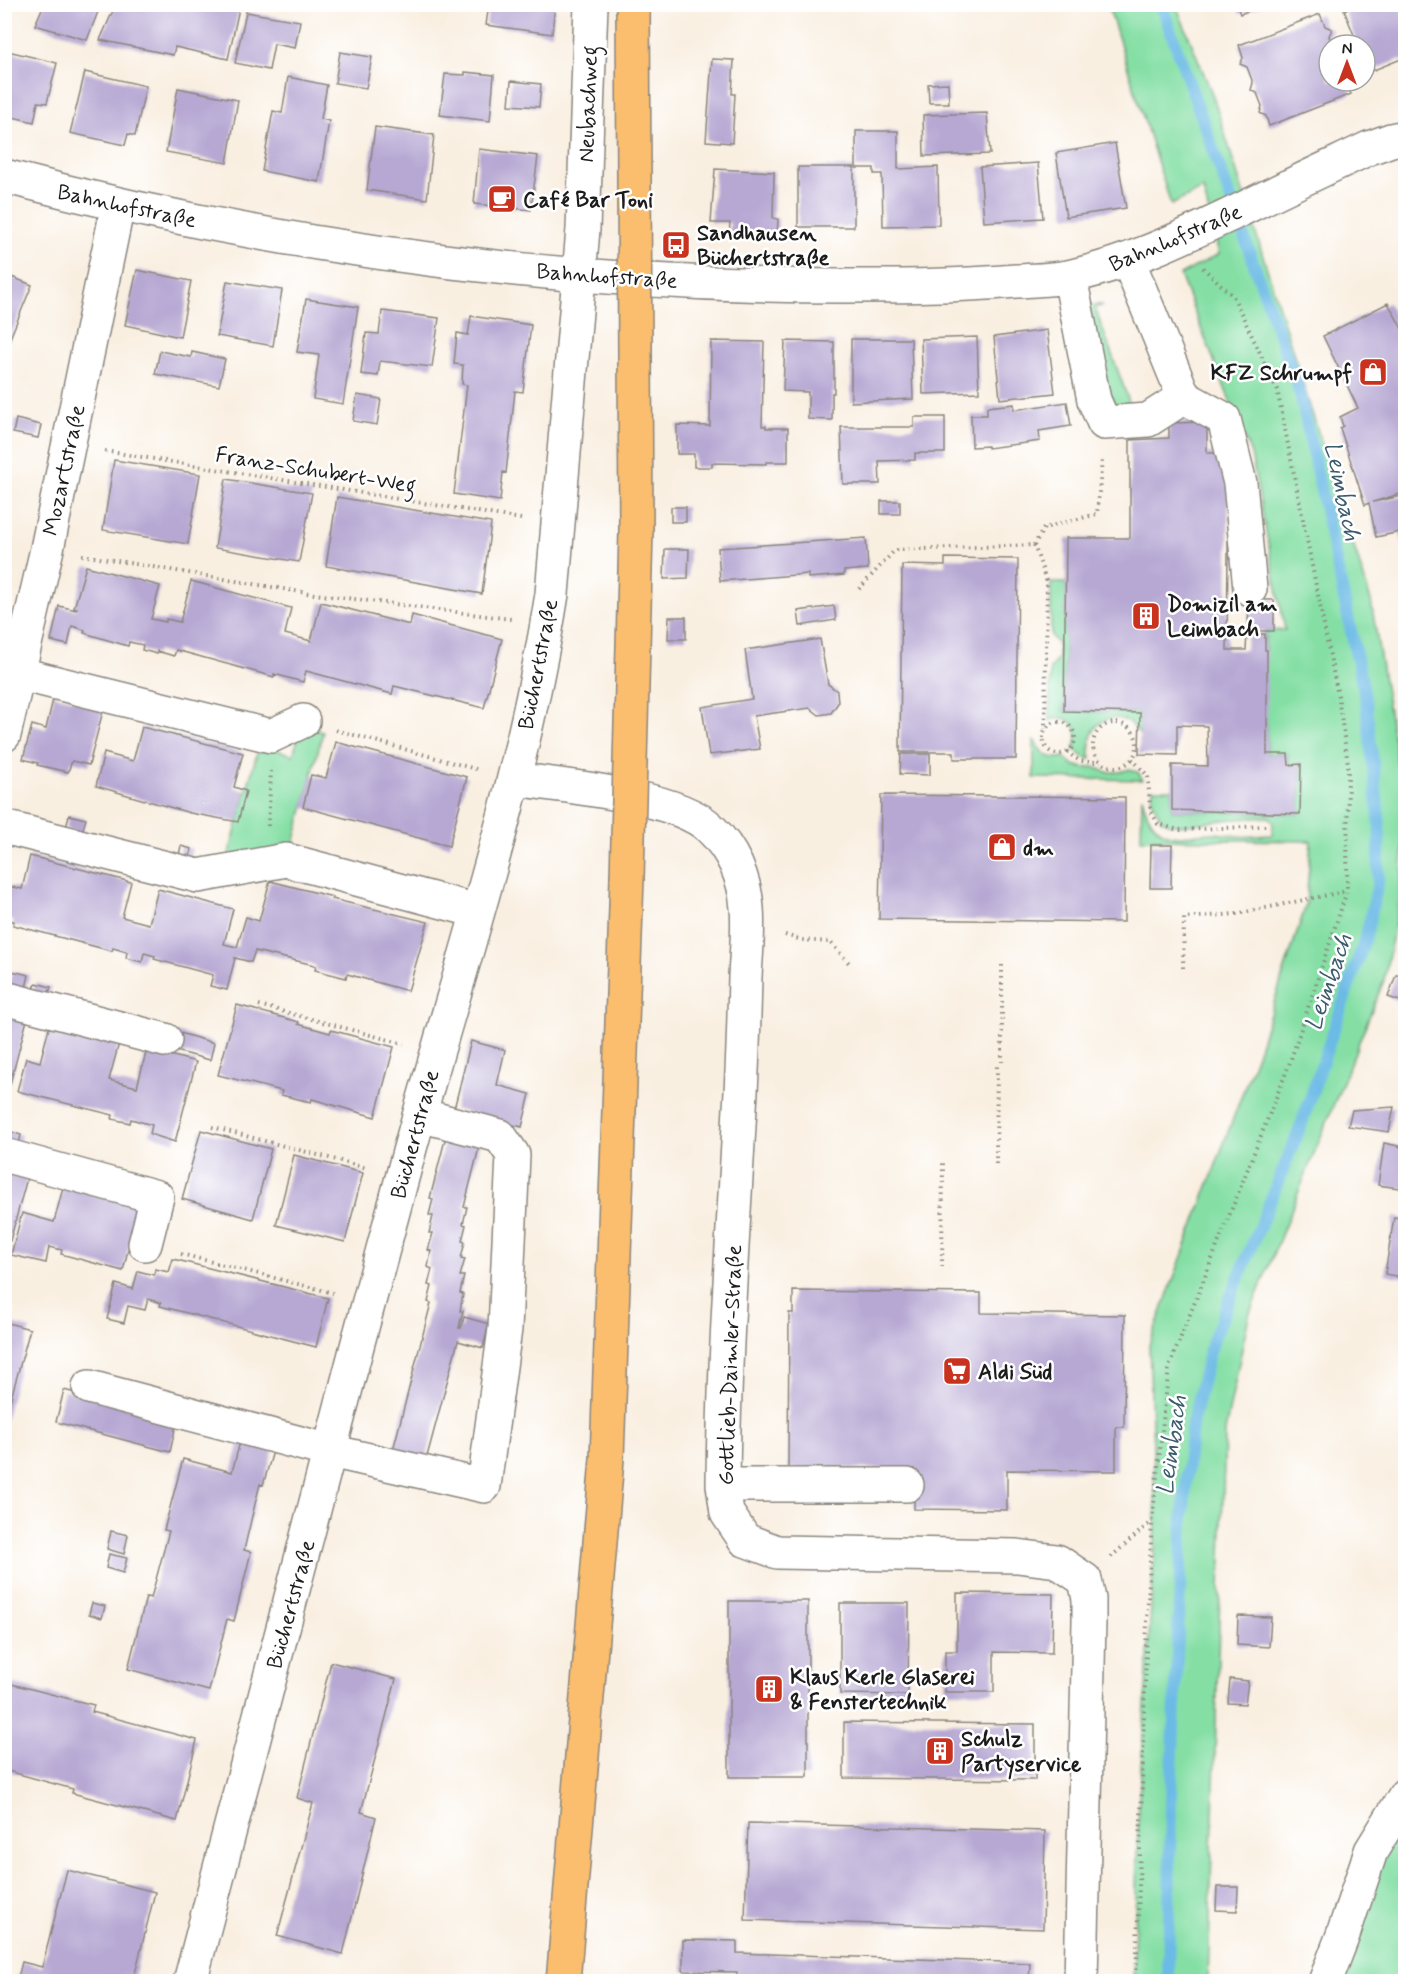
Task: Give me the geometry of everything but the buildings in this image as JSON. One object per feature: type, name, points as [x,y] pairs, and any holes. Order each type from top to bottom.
[{"type":"main road","points":[[563,1982],[607,1459],[627,878],[636,531],[633,4]]},
{"type":"street","name":"Neubachweg","points":[[579,276],[583,229],[591,4]]},
{"type":"street","name":"Bahnhofstraße","points":[[4,176],[118,205],[312,241],[579,276],[768,286],[919,286],[1070,277],[1128,260],[1192,233],[1369,148],[1406,137]]},
{"type":"street","name":"Mozartstraße","points":[[4,735],[12,672],[47,549],[118,205]]},
{"type":"street","points":[[1128,260],[1184,396],[1224,419],[1240,483],[1250,589]]},
{"type":"street","name":"Büchertstraße","points":[[190,1982],[402,1177],[514,779],[547,624],[558,525],[579,276]]},
{"type":"street","points":[[1070,277],[1094,400],[1104,423],[1148,420],[1184,396]]},
{"type":"street","points":[[12,672],[271,736],[303,722]]},
{"type":"street","name":"Gottlieb-Daimler-Straße","points":[[514,779],[611,793],[677,808],[694,816],[719,837],[732,854],[744,890],[747,922],[743,1057],[729,1301],[723,1485],[727,1513],[745,1540],[777,1552],[1017,1556],[1057,1561],[1086,1580]]},
{"type":"street","points":[[4,827],[198,876],[286,860],[477,911]]},
{"type":"street","points":[[4,998],[165,1040]]},
{"type":"street","points":[[89,1387],[330,1451],[484,1486],[506,1329],[513,1155],[500,1136],[420,1115]]},
{"type":"street","points":[[4,1155],[157,1197],[145,1244]]},
{"type":"street","points":[[723,1485],[907,1485]]},
{"type":"street","points":[[1081,1982],[1089,1622],[1086,1580]]},
{"type":"street","points":[[1325,1982],[1371,1851],[1406,1794]]},
{"type":"path","points":[[1136,1982],[1152,1521],[1169,1367],[1289,1065],[1347,891],[1348,764],[1338,696],[1277,389],[1233,296],[1199,264],[1192,233]]},
{"type":"path","points":[[1046,729],[1059,722],[1068,725],[1074,738],[1071,748],[1067,752],[1056,753],[1047,748],[1043,739],[1046,729],[1047,583],[1034,545],[1044,528],[1097,514],[1104,423]]},
{"type":"path","name":"Franz-Schubert-Weg","points":[[69,445],[558,525]]},
{"type":"path","points":[[859,589],[895,550],[1034,545]]},
{"type":"path","points":[[47,549],[307,593],[547,624]]},
{"type":"path","points":[[303,722],[514,779]]},
{"type":"path","points":[[1114,723],[1128,727],[1137,738],[1137,746],[1132,759],[1126,764],[1112,767],[1100,760],[1093,748],[1096,734],[1100,729],[1114,723]]},
{"type":"path","points":[[269,863],[267,848],[271,736]]},
{"type":"path","points":[[1067,752],[1077,760],[1090,763],[1100,760]]},
{"type":"path","points":[[1132,759],[1148,776],[1150,809],[1158,824],[1179,830],[1266,826]]},
{"type":"path","points":[[1183,968],[1184,918],[1236,914],[1347,891]]},
{"type":"path","points":[[802,940],[830,942],[849,963]]},
{"type":"path","points":[[996,1164],[1002,965]]},
{"type":"path","points":[[259,1005],[436,1053]]},
{"type":"path","points":[[212,1126],[402,1177]]},
{"type":"path","points":[[942,1163],[942,1267]]},
{"type":"path","points":[[145,1244],[369,1302]]},
{"type":"path","points":[[1086,1580],[1152,1521]]},
{"type":"green space","points":[[1108,5],[1176,5],[1213,96],[1371,601],[1405,809],[1401,892],[1384,980],[1249,1315],[1225,1431],[1208,1981],[1133,1981],[1139,1799],[1156,1526],[1149,1345],[1257,1054],[1306,905],[1311,841],[1141,839],[1142,796],[1153,824],[1164,833],[1183,836],[1212,833],[1247,837],[1272,835],[1273,822],[1269,817],[1183,825],[1170,824],[1162,820],[1156,809],[1152,800],[1153,789],[1172,789],[1172,810],[1300,814],[1301,765],[1289,765],[1288,754],[1267,754],[1265,631],[1285,630],[1251,454],[1180,275],[1219,254],[1203,189],[1171,205]]},
{"type":"green space","points":[[1089,305],[1103,305],[1095,308],[1131,407],[1115,404],[1108,394]]},
{"type":"green space","points":[[1051,583],[1066,583],[1064,711],[1140,713],[1140,735],[1123,719],[1105,720],[1097,726],[1090,746],[1091,759],[1084,757],[1074,749],[1076,730],[1069,721],[1058,718],[1050,720],[1050,669],[1058,658],[1058,644],[1051,636]]},
{"type":"green space","points":[[302,726],[323,732],[292,851],[227,861],[257,753],[271,748],[293,755]]},
{"type":"green space","points":[[1034,740],[1050,757],[1064,757],[1073,765],[1084,768],[1095,767],[1106,772],[1130,769],[1139,773],[1142,780],[1034,778]]},
{"type":"green space","points":[[1405,1811],[1405,1981],[1336,1982],[1377,1864]]},
{"type":"waterway","name":"Leimbach","points":[[1161,4],[1300,393],[1366,701],[1380,827],[1378,883],[1366,936],[1300,1128],[1211,1345],[1192,1424],[1183,1517],[1171,1797],[1168,1982]]},
{"type":"place","name":"Café Bar Toni","points":[[502,199]]},
{"type":"place","name":"Sandhausen Büchertstraße","points":[[676,245]]},
{"type":"place","name":"KFZ Schrumpf","points":[[1373,372]]},
{"type":"place","name":"Domizil am Leimbach","points":[[1146,616]]},
{"type":"place","name":"dm","points":[[1002,847]]},
{"type":"place","name":"Aldi Süd","points":[[957,1371]]},
{"type":"place","name":"Klaus Kerle Glaserei & Fenstertechnik","points":[[769,1689]]},
{"type":"place","name":"Schulz Partyservice","points":[[940,1751]]}]
